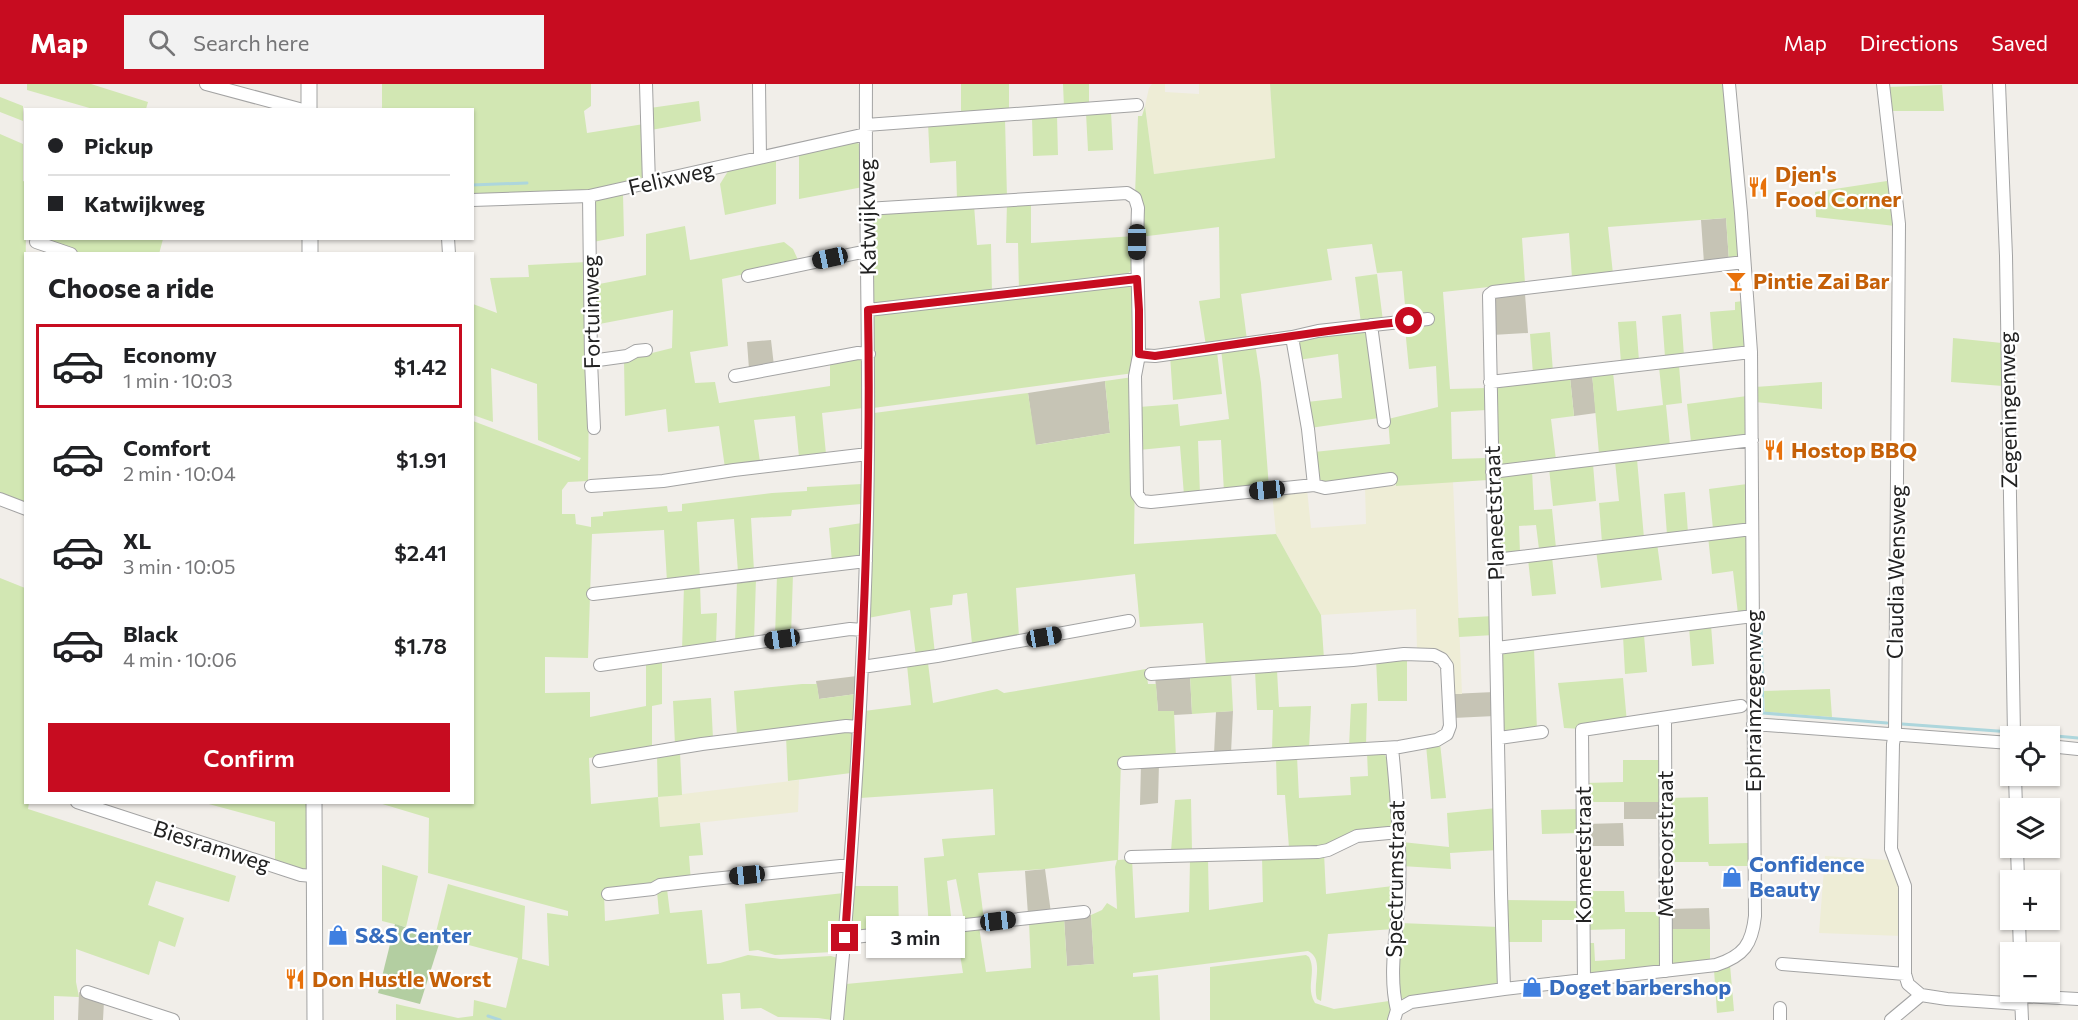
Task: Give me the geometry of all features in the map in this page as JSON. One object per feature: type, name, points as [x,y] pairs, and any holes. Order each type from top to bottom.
[{"type":"street","points":[[206,84],[296,108]]},
{"type":"street","points":[[309,84],[309,108]]},
{"type":"street","points":[[646,84],[649,184]]},
{"type":"street","points":[[759,84],[760,157]]},
{"type":"street","name":"Katwijkweg","points":[[837,1020],[845,938],[859,727],[866,561],[869,354],[866,84]]},
{"type":"street","name":"Ephraimzegenweg","points":[[1395,1015],[1411,1002],[1504,988],[1716,965],[1731,961],[1746,949],[1750,940],[1755,916],[1751,352],[1729,84]]},
{"type":"street","name":"Claudia Wensweg","points":[[1883,84],[1899,224],[1895,733],[1891,844],[1905,886],[1905,974]]},
{"type":"street","name":"Zegeningenweg","points":[[1999,84],[2006,256],[2014,726]]},
{"type":"street","name":"Felixweg","points":[[474,200],[589,196],[649,184],[866,129],[1137,105]]},
{"type":"street","points":[[866,209],[1127,193],[1135,198],[1138,208],[1139,354],[1135,376],[1137,494],[1142,501],[1314,485],[1324,488],[1391,479]]},
{"type":"street","name":"Fortuinweg","points":[[589,196],[594,428]]},
{"type":"street","points":[[36,242],[65,252]]},
{"type":"street","points":[[748,276],[867,251]]},
{"type":"street","name":"Planeetstraat","points":[[1504,988],[1496,560],[1488,299],[1493,292],[1744,262]]},
{"type":"street","points":[[868,310],[1137,279]]},
{"type":"street","points":[[1139,354],[1155,356],[1292,337],[1318,331],[1428,319]]},
{"type":"street","points":[[1371,325],[1384,422]]},
{"type":"street","points":[[1292,337],[1308,429],[1314,485]]},
{"type":"street","points":[[591,361],[627,356],[636,351],[646,350]]},
{"type":"street","points":[[1490,382],[1751,352]]},
{"type":"street","points":[[735,375],[858,353],[869,354]]},
{"type":"street","points":[[1492,472],[1752,440]]},
{"type":"street","points":[[591,486],[663,482],[734,470],[868,454]]},
{"type":"street","points":[[0,499],[24,508]]},
{"type":"street","points":[[1496,560],[1752,528]]},
{"type":"street","points":[[593,594],[866,561]]},
{"type":"street","points":[[1497,648],[1753,616]]},
{"type":"street","points":[[862,667],[937,656],[1129,621]]},
{"type":"street","points":[[600,664],[850,629],[863,630]]},
{"type":"street","points":[[1124,763],[1392,748],[1437,740],[1448,734],[1450,726],[1447,666],[1442,658],[1434,655],[1404,654],[1353,660],[1151,674]]},
{"type":"street","points":[[1665,718],[1741,706]]},
{"type":"street","name":"Komeetstraat","points":[[1584,981],[1582,730],[1665,718]]},
{"type":"street","name":"Meteoorstraat","points":[[1665,718],[1666,971]]},
{"type":"street","points":[[1753,724],[2000,741]]},
{"type":"street","points":[[599,761],[751,737],[846,726],[859,727]]},
{"type":"street","points":[[1499,738],[1542,732]]},
{"type":"street","points":[[2060,747],[2078,749]]},
{"type":"street","name":"Spectrumstraat","points":[[1392,748],[1399,832],[1399,894],[1393,975],[1395,1015]]},
{"type":"street","name":"Biesramweg","points":[[83,804],[301,875],[313,876]]},
{"type":"street","points":[[314,804],[315,1020]]},
{"type":"street","points":[[1131,857],[1318,852],[1328,850],[1357,836],[1399,832]]},
{"type":"street","points":[[608,894],[773,871],[850,865]]},
{"type":"street","points":[[845,938],[1084,912]]},
{"type":"street","points":[[1782,964],[1905,974],[1908,984],[1921,995],[1947,999],[2000,998]]},
{"type":"street","points":[[87,992],[173,1020]]},
{"type":"street","points":[[1892,1020],[1921,995]]},
{"type":"street","points":[[2060,998],[2078,999]]},
{"type":"street","points":[[2021,1002],[2022,1020]]},
{"type":"shaded area","points":[[1726,218],[1729,261],[1704,263],[1701,220]]},
{"type":"shaded area","points":[[1525,294],[1528,333],[1492,335],[1495,297]]},
{"type":"shaded area","points":[[771,340],[774,366],[749,369],[747,342]]},
{"type":"shaded area","points":[[1592,374],[1596,413],[1574,416],[1570,377]]},
{"type":"shaded area","points":[[1105,381],[1110,433],[1035,445],[1028,393]]},
{"type":"shaded area","points":[[1190,675],[1192,714],[1174,715],[1174,711],[1158,711],[1155,676]]},
{"type":"shaded area","points":[[857,676],[856,694],[819,699],[816,681]]},
{"type":"shaded area","points":[[1494,692],[1495,716],[1453,718],[1451,694]]},
{"type":"shaded area","points":[[1233,711],[1231,753],[1214,754],[1216,712]]},
{"type":"shaded area","points":[[1159,763],[1158,803],[1140,805],[1141,764]]},
{"type":"shaded area","points":[[1624,802],[1661,802],[1661,819],[1624,819]]},
{"type":"shaded area","points":[[1623,823],[1624,846],[1587,846],[1586,824]]},
{"type":"shaded area","points":[[1045,869],[1051,913],[1028,915],[1025,871]]},
{"type":"shaded area","points":[[1709,908],[1710,929],[1669,929],[1669,909]]},
{"type":"shaded area","points":[[1091,915],[1094,964],[1067,966],[1064,918]]},
{"type":"shaded area","points":[[79,992],[104,1001],[103,1020],[78,1020]]},
{"type":"green space","points":[[27,84],[91,84],[148,102],[146,108],[90,108],[27,90]]},
{"type":"green space","points":[[382,84],[591,84],[591,106],[584,111],[587,133],[644,124],[645,177],[593,192],[474,197],[474,108],[382,108]]},
{"type":"green space","points":[[961,84],[1009,84],[1009,111],[961,115]]},
{"type":"green space","points":[[1063,84],[1089,84],[1089,105],[1064,107]]},
{"type":"green space","points":[[1152,84],[1165,84],[1165,92],[1199,94],[1199,84],[1270,84],[1275,158],[1154,174],[1145,106]]},
{"type":"green space","points":[[1270,84],[1724,84],[1738,257],[1729,261],[1726,218],[1608,227],[1613,274],[1572,278],[1569,233],[1522,238],[1525,283],[1443,292],[1450,389],[1486,388],[1487,410],[1451,412],[1452,459],[1487,458],[1488,480],[1396,486],[1395,476],[1326,486],[1317,482],[1314,452],[1390,444],[1388,419],[1438,407],[1436,366],[1409,369],[1405,328],[1432,325],[1431,315],[1406,317],[1402,271],[1377,273],[1372,244],[1327,249],[1332,280],[1241,294],[1247,340],[1206,346],[1199,301],[1220,298],[1219,227],[1140,237],[1135,195],[1138,116],[1142,116],[1145,106],[1154,174],[1275,158]]},
{"type":"green space","points":[[1942,85],[1944,111],[1889,111],[1887,87]]},
{"type":"green space","points":[[0,97],[23,106],[23,121],[0,112]]},
{"type":"green space","points":[[699,101],[701,121],[651,130],[650,108]]},
{"type":"green space","points":[[1111,112],[1113,150],[1088,151],[1086,113]]},
{"type":"green space","points":[[1057,115],[1058,155],[1033,156],[1032,117]]},
{"type":"green space","points":[[1005,119],[1007,198],[957,201],[956,161],[930,163],[928,123]]},
{"type":"green space","points":[[0,134],[23,144],[24,240],[26,240],[24,504],[0,495]]},
{"type":"green space","points":[[855,141],[860,145],[863,187],[799,199],[799,152]]},
{"type":"green space","points":[[776,157],[776,204],[725,215],[720,184],[730,168]]},
{"type":"green space","points":[[1887,181],[1895,226],[1816,217],[1815,192]]},
{"type":"green space","points":[[623,194],[624,236],[593,242],[593,201]]},
{"type":"green space","points":[[1031,201],[1031,243],[1134,236],[1132,269],[1126,276],[1019,291],[1018,243],[1006,243],[1007,202]]},
{"type":"green space","points":[[974,205],[977,245],[991,244],[992,294],[873,305],[873,214]]},
{"type":"green space","points":[[685,226],[690,260],[784,242],[793,249],[799,262],[722,279],[728,346],[690,352],[695,383],[715,382],[719,403],[830,386],[830,363],[863,356],[863,408],[822,413],[826,454],[799,457],[795,416],[754,420],[760,462],[725,468],[719,426],[668,432],[666,409],[625,416],[624,360],[672,348],[673,310],[594,325],[594,285],[646,275],[646,234]]},
{"type":"green space","points":[[37,240],[163,240],[160,252],[77,252]]},
{"type":"green space","points":[[587,262],[588,481],[568,482],[562,490],[562,514],[575,514],[576,524],[591,527],[591,517],[603,516],[603,512],[667,506],[668,512],[682,511],[682,504],[807,491],[807,487],[862,484],[861,504],[792,510],[791,516],[751,518],[754,571],[738,572],[734,519],[697,522],[700,579],[667,582],[664,530],[592,534],[588,658],[545,657],[545,693],[590,692],[590,717],[646,706],[646,661],[662,659],[662,704],[652,706],[652,748],[589,758],[591,804],[658,797],[660,827],[700,823],[703,855],[689,856],[691,882],[604,893],[605,921],[659,914],[657,891],[667,889],[670,913],[702,910],[707,964],[720,963],[748,955],[781,959],[831,956],[838,958],[832,1020],[778,1017],[761,1008],[741,1009],[740,993],[722,994],[724,1020],[396,1020],[396,1004],[458,1018],[473,1016],[474,1000],[506,1008],[518,958],[435,936],[448,884],[525,906],[522,959],[549,966],[547,913],[568,916],[568,911],[428,873],[429,818],[382,804],[474,804],[474,421],[579,461],[581,458],[538,440],[537,384],[491,368],[493,422],[474,415],[474,304],[497,313],[490,278],[529,277],[528,265]]},
{"type":"green space","points":[[1377,274],[1383,321],[1361,323],[1355,277]]},
{"type":"green space","points":[[1131,285],[1133,289],[1134,373],[873,408],[873,316],[878,313]]},
{"type":"green space","points":[[1743,301],[1745,347],[1713,351],[1710,312],[1735,310],[1735,302]]},
{"type":"green space","points":[[1681,314],[1684,356],[1665,357],[1662,316]]},
{"type":"green space","points":[[1636,321],[1639,361],[1621,363],[1618,322]]},
{"type":"green space","points":[[1367,328],[1379,418],[1310,428],[1307,402],[1342,398],[1338,354],[1298,360],[1296,339]]},
{"type":"green space","points":[[1550,332],[1553,372],[1533,374],[1530,334]]},
{"type":"green space","points":[[1953,338],[2002,343],[2003,386],[1951,382]]},
{"type":"green space","points":[[1255,343],[1261,383],[1269,488],[1224,492],[1221,440],[1198,441],[1200,494],[1184,495],[1180,446],[1139,450],[1139,407],[1178,404],[1180,426],[1229,419],[1221,349]]},
{"type":"green space","points":[[1217,352],[1222,394],[1173,400],[1170,355]]},
{"type":"green space","points":[[1679,365],[1682,403],[1666,405],[1670,446],[1599,454],[1592,374],[1613,372],[1617,411],[1663,405],[1659,367]]},
{"type":"green space","points":[[1133,377],[1134,544],[1276,534],[1321,615],[1324,659],[1206,667],[1203,623],[1140,627],[1135,574],[1016,588],[1019,637],[972,644],[967,593],[953,595],[952,605],[930,608],[935,654],[916,656],[910,610],[868,618],[874,413],[1028,393],[1036,445],[1110,433],[1105,381]]},
{"type":"green space","points":[[1570,377],[1574,416],[1551,419],[1556,460],[1499,466],[1496,464],[1496,388],[1498,385]]},
{"type":"green space","points":[[1822,382],[1822,409],[1755,402],[1755,387]]},
{"type":"green space","points":[[1747,396],[1747,435],[1691,442],[1687,404]]},
{"type":"green space","points":[[1637,459],[1644,538],[1602,543],[1599,503],[1619,501],[1615,461]]},
{"type":"green space","points":[[1593,464],[1596,501],[1553,506],[1549,468]]},
{"type":"green space","points":[[1532,470],[1534,510],[1552,509],[1556,548],[1539,549],[1536,525],[1519,526],[1520,553],[1501,553],[1499,550],[1497,476]]},
{"type":"green space","points":[[1395,481],[1396,486],[1453,481],[1462,694],[1451,694],[1451,665],[1417,651],[1416,609],[1321,615],[1276,534],[1272,492],[1307,489],[1311,528],[1366,524],[1365,486]]},
{"type":"green space","points":[[1747,484],[1746,525],[1713,529],[1709,489]]},
{"type":"green space","points":[[1685,492],[1688,533],[1667,535],[1664,494]]},
{"type":"green space","points":[[862,523],[861,557],[832,562],[829,528]]},
{"type":"green space","points":[[1746,533],[1747,612],[1738,614],[1733,571],[1712,574],[1708,536]]},
{"type":"green space","points":[[1657,543],[1662,580],[1601,588],[1596,550]]},
{"type":"green space","points":[[1552,557],[1556,594],[1532,596],[1528,559]]},
{"type":"green space","points":[[793,574],[791,636],[775,637],[777,575]]},
{"type":"green space","points":[[0,578],[24,588],[24,804],[29,804],[28,809],[236,876],[229,902],[156,881],[148,905],[184,918],[175,947],[159,941],[149,975],[76,949],[76,982],[79,997],[54,996],[54,1020],[0,1020]]},
{"type":"green space","points":[[756,578],[754,641],[735,643],[737,580]]},
{"type":"green space","points":[[700,584],[701,614],[717,613],[716,645],[682,650],[684,586]]},
{"type":"green space","points":[[1493,616],[1494,635],[1459,637],[1458,618]]},
{"type":"green space","points":[[1711,625],[1714,664],[1692,666],[1689,627]]},
{"type":"green space","points":[[1644,635],[1647,672],[1625,674],[1623,636]]},
{"type":"green space","points":[[1534,648],[1537,731],[1502,731],[1504,652]]},
{"type":"green space","points":[[1407,658],[1407,701],[1378,701],[1376,659]]},
{"type":"green space","points":[[928,663],[933,703],[997,689],[1004,693],[1146,669],[1148,684],[1156,684],[1158,711],[1174,711],[1176,758],[1121,761],[1118,860],[1132,859],[1135,918],[1189,912],[1190,859],[1208,858],[1209,910],[1263,902],[1262,856],[1324,853],[1326,894],[1393,886],[1393,929],[1328,934],[1321,1001],[1317,999],[1316,993],[1316,960],[1308,951],[1133,973],[1133,977],[1158,975],[1160,1020],[842,1020],[846,984],[963,973],[956,930],[979,927],[986,972],[1031,968],[1029,922],[1064,918],[1067,966],[1094,964],[1091,915],[1102,910],[1107,903],[1117,909],[1115,867],[1117,860],[1045,869],[978,873],[984,920],[964,921],[956,879],[947,881],[952,925],[929,927],[924,858],[944,856],[942,839],[995,835],[993,789],[860,798],[864,711],[911,705],[907,665]]},
{"type":"green space","points":[[1277,670],[1279,707],[1311,706],[1309,749],[1272,751],[1273,710],[1257,710],[1255,671]]},
{"type":"green space","points":[[1231,672],[1233,711],[1192,714],[1190,675]]},
{"type":"green space","points":[[1623,678],[1627,723],[1582,729],[1564,728],[1558,683]]},
{"type":"green space","points":[[817,684],[819,699],[856,694],[854,722],[737,736],[734,691]]},
{"type":"green space","points":[[1830,689],[1832,717],[1765,712],[1764,691]]},
{"type":"green space","points":[[711,698],[713,739],[675,745],[673,701]]},
{"type":"green space","points":[[1367,703],[1366,746],[1349,747],[1351,704]]},
{"type":"green space","points":[[853,729],[851,773],[788,781],[786,736]]},
{"type":"green space","points":[[1440,743],[1446,798],[1431,799],[1426,745]]},
{"type":"green space","points":[[680,752],[682,795],[658,797],[657,755]]},
{"type":"green space","points":[[1367,752],[1383,752],[1387,759],[1394,828],[1329,847],[1289,848],[1285,795],[1277,795],[1276,757],[1297,756],[1299,798],[1351,795],[1350,777],[1368,776]]},
{"type":"green space","points":[[1623,760],[1661,760],[1661,802],[1586,802],[1586,783],[1623,782]]},
{"type":"green space","points":[[799,780],[798,812],[660,827],[658,797]]},
{"type":"green space","points":[[1708,797],[1709,844],[1749,843],[1750,866],[1709,866],[1708,862],[1668,862],[1668,798]]},
{"type":"green space","points":[[1191,799],[1192,851],[1171,851],[1175,800]]},
{"type":"green space","points":[[209,804],[308,804],[307,867],[303,872],[275,864],[275,822]]},
{"type":"green space","points":[[1497,808],[1498,850],[1450,853],[1451,869],[1401,866],[1402,842],[1449,847],[1447,813]]},
{"type":"green space","points":[[1579,809],[1579,833],[1542,834],[1541,810]]},
{"type":"green space","points":[[1825,856],[1889,860],[1902,886],[1902,936],[1819,933]]},
{"type":"green space","points":[[382,865],[418,876],[406,927],[382,921]]},
{"type":"green space","points":[[852,886],[898,886],[899,929],[850,934]]},
{"type":"green space","points":[[1586,891],[1624,891],[1625,912],[1662,912],[1661,965],[1589,975],[1586,943],[1594,943],[1595,961],[1625,959],[1625,929],[1586,930]]},
{"type":"green space","points":[[844,893],[839,953],[775,955],[758,950],[749,951],[745,904]]},
{"type":"green space","points":[[1504,900],[1579,901],[1579,920],[1542,920],[1542,942],[1505,942]]},
{"type":"green space","points":[[1400,923],[1499,927],[1498,985],[1405,999],[1398,998],[1396,988]]},
{"type":"green space","points":[[395,924],[441,938],[420,1004],[378,993]]},
{"type":"green space","points":[[1669,929],[1710,929],[1710,961],[1671,965]]},
{"type":"green space","points":[[1306,955],[1309,957],[1312,968],[1311,991],[1315,1003],[1334,1009],[1389,1001],[1391,1008],[1389,1020],[1210,1020],[1210,967]]},
{"type":"green space","points":[[1730,965],[1734,1011],[1717,1013],[1714,970]]},
{"type":"waterway","points":[[474,185],[527,183]]},
{"type":"waterway","points":[[1761,624],[1763,713],[1887,723]]},
{"type":"waterway","points":[[1902,724],[2000,731]]},
{"type":"waterway","points":[[2060,736],[2078,738]]},
{"type":"waterway","points":[[488,1016],[500,1020]]},
{"type":"place","name":"Djen's Food Corner","points":[[1758,187]]},
{"type":"place","name":"Pintie Zai Bar","points":[[1736,281]]},
{"type":"place","name":"Hostop BBQ","points":[[1774,450]]},
{"type":"place","name":"Confidence Beauty","points":[[1732,877]]},
{"type":"place","name":"S&S Center","points":[[338,935]]},
{"type":"place","name":"Don Hustle Worst","points":[[295,979]]},
{"type":"place","name":"Doget barbershop","points":[[1532,987]]},
{"type":"route","points":[[845,938],[859,727],[866,561],[868,310],[1137,279],[1139,354],[1155,356],[1292,337],[1318,331],[1409,321]]}]
